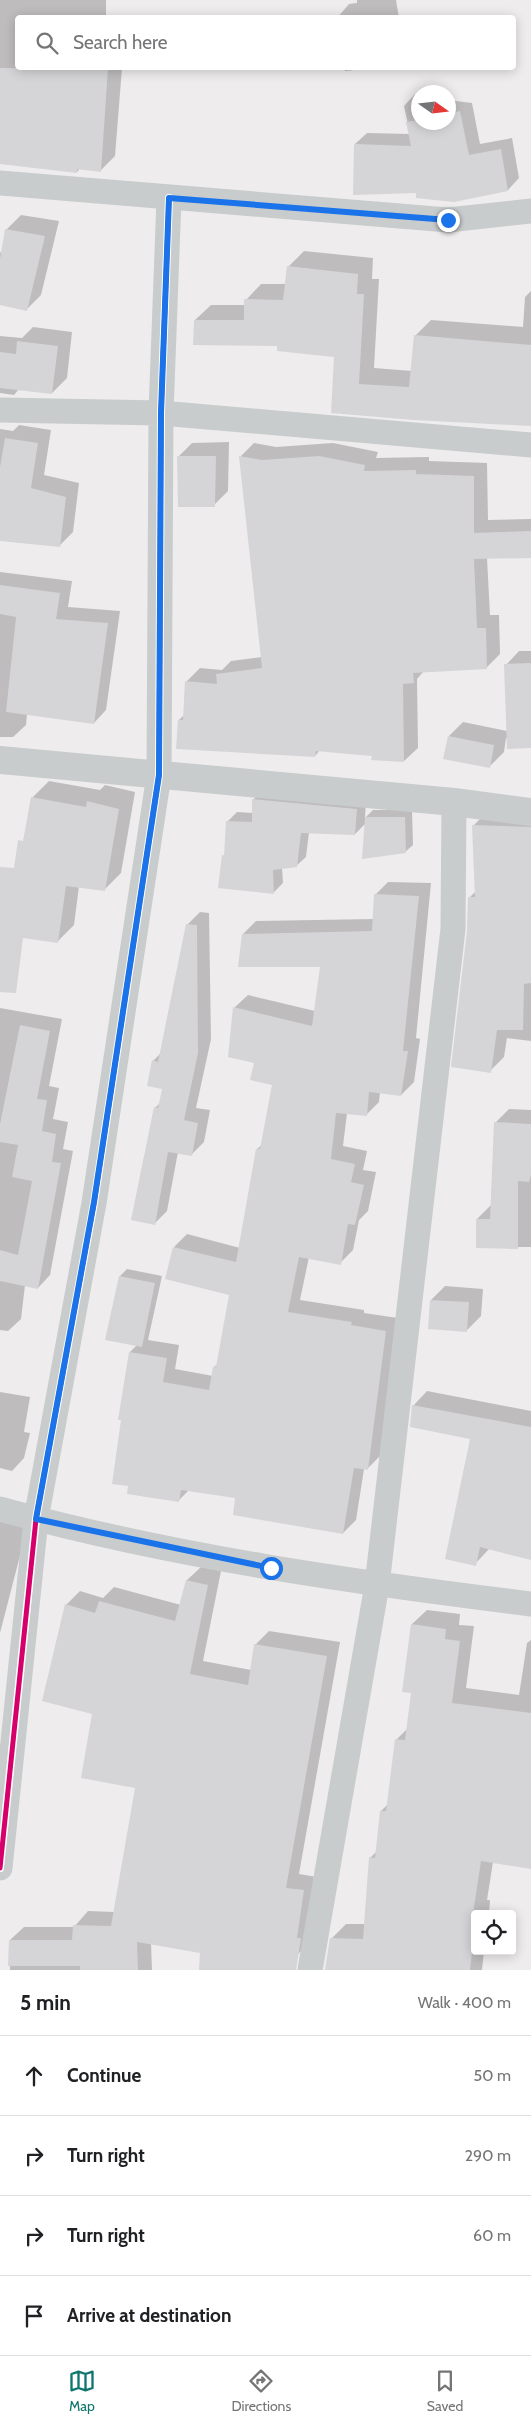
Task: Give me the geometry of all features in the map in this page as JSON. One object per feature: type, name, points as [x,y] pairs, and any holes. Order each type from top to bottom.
[{"type":"street","points":[[0,183],[448,220],[531,211]]},
{"type":"street","points":[[0,1868],[36,1519],[94,1202],[159,775],[161,413],[169,198]]},
{"type":"street","points":[[0,410],[161,413],[531,445]]},
{"type":"street","points":[[0,760],[454,802],[531,812]]},
{"type":"street","points":[[310,1970],[377,1585],[453,929],[454,802]]},
{"type":"street","points":[[0,1509],[36,1519],[271,1568],[377,1585],[531,1604]]},
{"type":"building","points":[[0,68],[15,68],[15,70],[108,70],[101,172],[77,169],[77,173],[0,164]]},
{"type":"building","points":[[460,111],[469,155],[501,149],[508,191],[454,202],[416,198],[416,193],[353,195],[354,144],[411,146],[406,122],[411,121],[411,130],[456,130],[456,112]]},
{"type":"building","points":[[5,229],[45,236],[27,311],[0,305],[0,259]]},
{"type":"building","points":[[287,266],[358,274],[357,294],[364,294],[359,384],[409,387],[414,335],[531,345],[531,426],[414,420],[331,413],[334,357],[277,351],[277,346],[193,345],[194,320],[244,320],[244,299],[283,300]]},
{"type":"building","points":[[17,341],[58,346],[52,394],[0,388],[0,352],[16,354]]},
{"type":"building","points":[[5,438],[38,443],[31,488],[66,497],[60,547],[0,541],[0,467]]},
{"type":"building","points":[[177,456],[216,456],[215,507],[178,507]]},
{"type":"building","points":[[239,456],[262,460],[319,456],[365,465],[364,471],[416,470],[416,474],[474,476],[474,533],[531,531],[531,558],[474,559],[477,628],[486,628],[487,669],[413,673],[414,683],[403,684],[404,762],[371,760],[372,756],[316,751],[315,757],[176,749],[178,720],[183,720],[185,681],[217,684],[216,674],[262,668]]},
{"type":"building","points":[[0,585],[60,593],[56,619],[108,623],[94,724],[6,712],[16,617],[0,614]]},
{"type":"building","points":[[531,663],[531,748],[507,749],[504,664]]},
{"type":"building","points":[[448,736],[494,745],[490,768],[443,759]]},
{"type":"building","points":[[31,797],[86,807],[87,801],[119,809],[105,891],[66,886],[58,943],[23,938],[16,993],[0,992],[0,867],[14,868],[18,840],[23,841]]},
{"type":"building","points":[[252,799],[357,809],[355,835],[301,833],[297,867],[273,870],[274,894],[218,888],[222,855],[224,856],[226,821],[252,822]]},
{"type":"building","points":[[365,817],[405,817],[406,853],[362,859]]},
{"type":"building","points":[[472,825],[531,827],[531,983],[524,984],[523,1030],[497,1030],[491,1073],[451,1067],[467,931],[468,897],[475,897]]},
{"type":"building","points":[[374,894],[419,896],[403,1051],[408,1051],[401,1096],[369,1092],[367,1116],[336,1113],[331,1159],[355,1164],[351,1182],[364,1185],[355,1225],[348,1224],[341,1265],[299,1257],[288,1312],[352,1322],[351,1325],[386,1331],[368,1470],[354,1468],[343,1534],[233,1515],[235,1498],[181,1490],[179,1502],[127,1494],[128,1486],[112,1484],[121,1420],[118,1420],[129,1352],[167,1358],[163,1382],[209,1390],[213,1367],[216,1367],[229,1295],[165,1279],[173,1247],[236,1262],[256,1149],[260,1149],[272,1085],[250,1080],[254,1063],[228,1057],[233,1007],[312,1026],[320,967],[238,967],[242,934],[372,931]]},
{"type":"building","points":[[186,924],[197,925],[198,1053],[184,1120],[198,1123],[192,1156],[168,1152],[155,1225],[131,1220],[154,1107],[158,1108],[162,1089],[147,1086],[152,1060],[158,1062]]},
{"type":"building","points":[[20,1025],[50,1031],[37,1099],[47,1100],[42,1131],[56,1134],[52,1162],[61,1163],[38,1289],[0,1281],[0,1250],[18,1255],[32,1181],[12,1177],[18,1145],[0,1142],[0,1124]]},
{"type":"building","points":[[494,1122],[531,1124],[531,1175],[529,1182],[518,1181],[518,1249],[476,1248],[476,1219],[490,1219]]},
{"type":"building","points":[[119,1276],[155,1283],[142,1347],[105,1340]]},
{"type":"building","points":[[430,1300],[469,1302],[467,1332],[428,1329]]},
{"type":"building","points":[[412,1405],[531,1427],[531,1560],[480,1547],[476,1566],[445,1559],[470,1439],[410,1427]]},
{"type":"building","points":[[186,1580],[208,1585],[190,1674],[248,1685],[254,1644],[327,1656],[286,1888],[304,1890],[297,1938],[301,1938],[296,1970],[199,1970],[200,1953],[137,1942],[138,1970],[80,1970],[80,1966],[8,1966],[9,1940],[72,1940],[73,1925],[111,1926],[135,1788],[81,1778],[92,1714],[42,1701],[65,1604],[95,1613],[99,1601],[175,1621]]},
{"type":"building","points":[[411,1624],[446,1629],[445,1639],[460,1641],[452,1703],[531,1713],[531,1869],[481,1861],[474,1910],[471,1910],[470,1970],[325,1970],[330,1938],[363,1939],[369,1857],[375,1858],[380,1811],[386,1811],[395,1739],[405,1740],[411,1693],[402,1692]]},
{"type":"cycle path","points":[[0,1868],[36,1519],[94,1203],[159,775],[161,413],[169,198]]},
{"type":"route","points":[[271,1568],[172,1549],[36,1519],[94,1202],[159,775],[161,413],[169,198],[448,220]]}]
